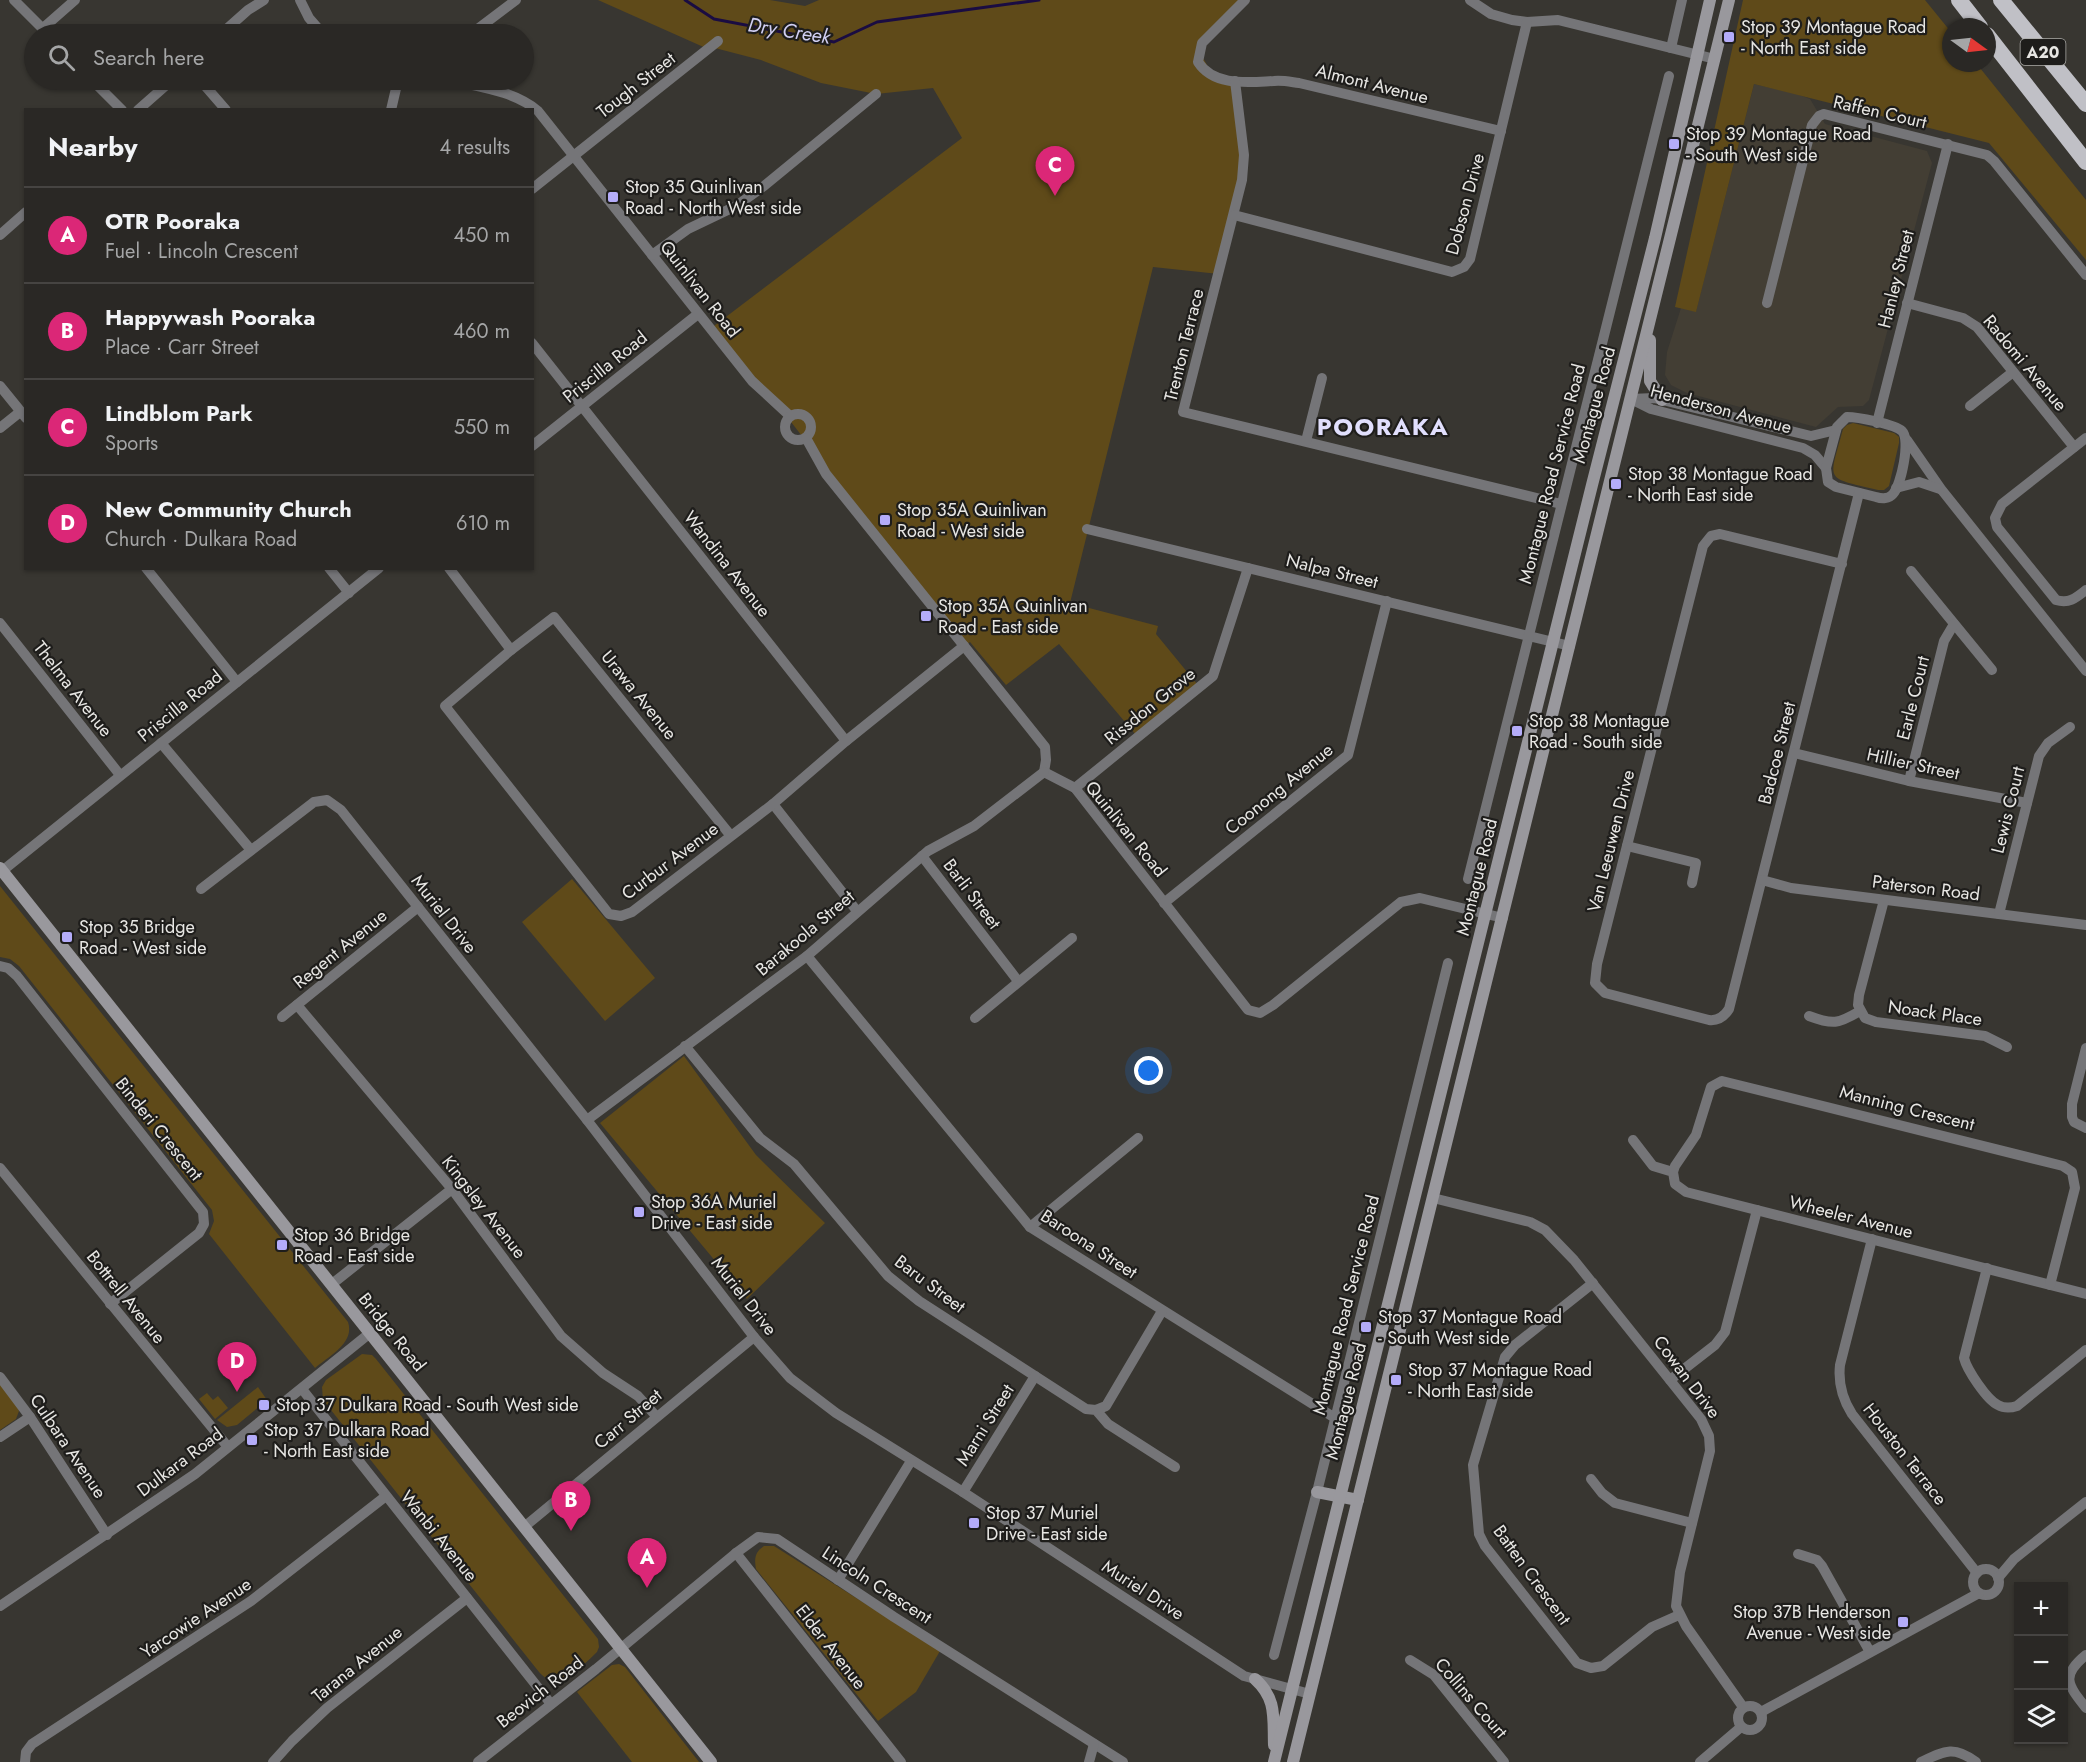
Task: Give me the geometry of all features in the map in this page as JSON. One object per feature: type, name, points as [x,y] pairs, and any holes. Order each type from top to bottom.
[{"type":"highway","points":[[1959,0],[1973,18]]},
{"type":"highway","name":"A20","points":[[2001,0],[2086,104]]},
{"type":"highway","name":"A20","points":[[1996,47],[2086,162]]},
{"type":"main road","name":"Montague Road","points":[[1275,1761],[1655,238],[1710,0]]},
{"type":"main road","name":"Montague Road","points":[[1293,1762],[1729,0]]},
{"type":"main road","points":[[1649,324],[1650,381],[1662,400]]},
{"type":"main road","points":[[1615,395],[1631,399]]},
{"type":"main road","name":"Bridge Road","points":[[1,869],[711,1762]]},
{"type":"main road","points":[[1416,1194],[1433,1198]]},
{"type":"main road","points":[[1317,1492],[1358,1500]]},
{"type":"main road","points":[[1255,1679],[1266,1688],[1273,1707],[1275,1761]]},
{"type":"street","points":[[14,0],[37,24]]},
{"type":"street","points":[[52,24],[75,0]]},
{"type":"street","points":[[232,24],[264,0]]},
{"type":"street","points":[[300,0],[314,24]]},
{"type":"street","points":[[484,24],[516,0]]},
{"type":"street","name":"Almont Avenue","points":[[1245,0],[1202,43],[1198,62],[1203,70],[1214,77],[1254,83],[1276,80],[1299,83],[1501,131]]},
{"type":"street","points":[[1470,0],[1491,14],[1527,22],[1558,20],[1714,59]]},
{"type":"street","points":[[1671,48],[1682,0]]},
{"type":"street","name":"Dobson Drive","points":[[1234,215],[1452,272],[1464,267],[1470,259],[1527,22]]},
{"type":"street","name":"Tough Street","points":[[534,187],[718,41]]},
{"type":"street","name":"Montague Road Service Road","points":[[1468,879],[1669,76]]},
{"type":"street","name":"Trenton Terrace","points":[[1235,81],[1244,155],[1242,180],[1183,412],[1562,504]]},
{"type":"street","points":[[102,90],[120,108]]},
{"type":"street","points":[[140,108],[161,90]]},
{"type":"street","points":[[209,90],[224,108]]},
{"type":"street","points":[[391,108],[396,90]]},
{"type":"street","name":"Quinlivan Road","points":[[491,90],[528,102],[538,111],[752,381],[790,416]]},
{"type":"street","points":[[652,255],[688,229],[736,206],[876,94]]},
{"type":"street","name":"Raffen Court","points":[[1767,303],[1812,125],[1819,116],[1831,115],[1948,144]]},
{"type":"street","points":[[1948,144],[1982,153],[1990,158],[2086,275]]},
{"type":"street","name":"Hanley Street","points":[[1877,423],[1948,144]]},
{"type":"street","points":[[0,235],[24,214]]},
{"type":"street","name":"Radomi Avenue","points":[[1908,303],[1963,318],[1977,327],[2074,447]]},
{"type":"street","name":"Priscilla Road","points":[[534,444],[698,314]]},
{"type":"street","name":"Wandina Avenue","points":[[534,346],[846,741]]},
{"type":"street","points":[[1970,406],[2013,372]]},
{"type":"street","points":[[1306,441],[1322,378]]},
{"type":"street","points":[[0,386],[23,415],[0,428]]},
{"type":"street","name":"Henderson Avenue","points":[[1631,399],[1654,398],[1811,436],[1836,430]]},
{"type":"street","name":"Henderson Avenue","points":[[1631,399],[1651,409],[1803,448],[1815,455],[1826,468]]},
{"type":"street","points":[[801,414],[810,420],[811,429],[806,438],[796,440],[786,433],[786,422],[790,416],[801,414]]},
{"type":"street","points":[[1907,440],[1906,454],[1896,489],[1886,498],[1832,485],[1826,477],[1826,468],[1836,430],[1840,422],[1847,417],[1895,427],[1902,431],[1941,489],[2086,671]]},
{"type":"street","points":[[806,438],[826,474],[1045,747],[1044,772]]},
{"type":"street","points":[[2086,438],[2002,504],[1995,518],[1997,527],[2056,600],[2071,601],[2086,590]]},
{"type":"street","points":[[1896,489],[1919,482],[1941,489]]},
{"type":"street","name":"Badcoe Street","points":[[1721,1018],[1729,1009],[1860,493]]},
{"type":"street","name":"Nalpa Street","points":[[1087,529],[1570,646]]},
{"type":"street","name":"Van Leeuwen Drive","points":[[1721,1018],[1715,1021],[1708,1020],[1605,993],[1595,983],[1597,964],[1700,557],[1706,541],[1711,536],[1720,534],[1842,564]]},
{"type":"street","name":"Rissdon Grove","points":[[1075,788],[1213,676],[1248,568]]},
{"type":"street","points":[[148,570],[237,682]]},
{"type":"street","points":[[331,570],[348,593]]},
{"type":"street","name":"Priscilla Road","points":[[1,869],[377,570]]},
{"type":"street","points":[[451,570],[511,650]]},
{"type":"street","points":[[1911,571],[1992,670]]},
{"type":"street","name":"Coonong Avenue","points":[[1164,903],[1348,755],[1387,601]]},
{"type":"street","name":"Urawa Avenue","points":[[511,650],[554,617],[731,836]]},
{"type":"street","name":"Thelma Avenue","points":[[0,623],[120,775]]},
{"type":"street","name":"Earle Court","points":[[1909,782],[1944,641],[1954,624]]},
{"type":"street","name":"Curbur Avenue","points":[[511,650],[445,706],[609,914],[621,916],[632,912],[772,804],[964,646]]},
{"type":"street","name":"Lewis Court","points":[[1999,914],[2037,762],[2043,748],[2070,727]]},
{"type":"street","points":[[161,743],[251,850]]},
{"type":"street","name":"Hillier Street","points":[[1794,753],[1909,782],[2027,803]]},
{"type":"street","name":"Quinlivan Road","points":[[1044,772],[1075,788],[1248,1010],[1260,1013],[1401,902],[1420,898],[1503,918]]},
{"type":"street","name":"Barakoola Street","points":[[587,1120],[807,956],[922,856],[974,826],[1044,772]]},
{"type":"street","name":"Muriel Drive","points":[[201,889],[314,802],[327,800],[341,810],[587,1120],[754,1338],[790,1377],[836,1413],[963,1492],[1245,1676],[1310,1694]]},
{"type":"street","points":[[772,804],[857,911]]},
{"type":"street","points":[[1627,846],[1696,863],[1692,883]]},
{"type":"street","name":"Barli Street","points":[[922,856],[1018,981]]},
{"type":"street","name":"Paterson Road","points":[[1762,880],[1791,888],[2086,925]]},
{"type":"street","points":[[1809,1016],[1826,1023],[1836,1023],[1860,1011],[1859,995],[1884,900]]},
{"type":"street","name":"Regent Avenue","points":[[282,1017],[418,908]]},
{"type":"street","points":[[975,1018],[1072,938]]},
{"type":"street","name":"Baroona Street","points":[[807,956],[1030,1227],[1335,1418]]},
{"type":"street","name":"Montague Road Service Road","points":[[1274,1655],[1317,1492],[1448,963]]},
{"type":"street","name":"Binderi Crescent","points":[[0,966],[10,969],[17,976],[203,1212],[204,1224],[199,1233],[111,1304]]},
{"type":"street","name":"Kingsley Avenue","points":[[297,1005],[452,1189],[561,1336],[603,1373],[638,1396],[656,1416]]},
{"type":"street","name":"Noack Place","points":[[1860,1011],[1870,1021],[1985,1036],[2007,1047]]},
{"type":"street","name":"Baru Street","points":[[685,1046],[760,1138],[794,1164],[888,1276],[919,1301],[1086,1409],[1096,1410],[1108,1424],[1175,1467]]},
{"type":"street","points":[[2086,1048],[2071,1111],[2074,1122],[2086,1128]]},
{"type":"street","name":"Manning Crescent","points":[[1673,1172],[1696,1135],[1711,1087],[1722,1081],[2063,1166],[2072,1172],[2075,1188],[2050,1285]]},
{"type":"street","points":[[1030,1227],[1138,1138]]},
{"type":"street","name":"Wheeler Avenue","points":[[1633,1140],[1653,1166],[1673,1172],[1674,1182],[1682,1191],[2086,1294]]},
{"type":"street","name":"Bottrell Avenue","points":[[0,1168],[228,1447]]},
{"type":"street","points":[[332,1284],[452,1189]]},
{"type":"street","name":"Cowan Drive","points":[[1433,1198],[1530,1222],[1553,1236],[1701,1419],[1710,1444],[1676,1596],[1679,1615]]},
{"type":"street","points":[[1670,1380],[1715,1345],[1725,1332],[1757,1210]]},
{"type":"street","name":"Houston Terrace","points":[[1872,1239],[1840,1365],[1844,1400],[1852,1414],[1977,1573]]},
{"type":"street","points":[[1987,1268],[1964,1358],[1969,1371],[1994,1403],[2007,1408],[2018,1406],[2086,1350]]},
{"type":"street","name":"Batten Crescent","points":[[1593,1283],[1515,1345],[1505,1357],[1473,1465],[1479,1534],[1485,1546],[1577,1663],[1583,1666],[1591,1668],[1603,1666],[1652,1627],[1679,1615]]},
{"type":"street","points":[[1096,1410],[1106,1406],[1162,1311]]},
{"type":"street","name":"Dulkara Road","points":[[0,1606],[195,1474],[370,1333]]},
{"type":"street","name":"Carr Street","points":[[524,1527],[656,1416],[754,1338]]},
{"type":"street","name":"Marni Street","points":[[963,1492],[1035,1376]]},
{"type":"street","name":"Culbara Avenue","points":[[0,1377],[30,1418],[107,1535]]},
{"type":"street","name":"Wanbi Avenue","points":[[302,1389],[551,1704]]},
{"type":"street","points":[[0,1437],[30,1418]]},
{"type":"street","points":[[838,1580],[911,1461]]},
{"type":"street","points":[[1591,1479],[1602,1493],[1615,1503],[1692,1523]]},
{"type":"street","name":"Yarcowie Avenue","points":[[25,1762],[26,1752],[32,1744],[265,1592],[386,1496]]},
{"type":"street","points":[[1994,1574],[2084,1509]]},
{"type":"street","name":"Lincoln Crescent","points":[[621,1647],[736,1553],[758,1538],[777,1539],[1123,1762]]},
{"type":"street","name":"Elder Avenue","points":[[736,1553],[900,1762]]},
{"type":"street","points":[[1798,1554],[1817,1560],[1822,1566],[1870,1652]]},
{"type":"street","points":[[1984,1569],[1994,1574],[1998,1586],[1992,1593],[1987,1595],[1976,1589],[1973,1579],[1977,1573],[1984,1569]]},
{"type":"street","points":[[1761,1712],[1960,1602],[1976,1589]]},
{"type":"street","name":"Tarana Avenue","points":[[273,1762],[327,1708],[467,1598]]},
{"type":"street","points":[[1679,1615],[1743,1707]]},
{"type":"street","name":"Beovich Road","points":[[478,1762],[621,1647]]},
{"type":"street","points":[[2086,1655],[2072,1667],[2069,1673],[2069,1684],[2086,1708]]},
{"type":"street","name":"Collins Court","points":[[1410,1660],[1434,1675],[1502,1762]]},
{"type":"street","points":[[1753,1706],[1761,1712],[1762,1721],[1756,1729],[1747,1730],[1741,1727],[1737,1719],[1743,1707],[1753,1706]]},
{"type":"street","points":[[1700,1762],[1741,1727]]},
{"type":"street","points":[[1089,1762],[1094,1744]]},
{"type":"street","points":[[1921,1762],[1950,1750],[1967,1755],[1976,1762]]},
{"type":"shaded area","points":[[598,0],[770,0],[805,6],[819,0],[1245,0],[1199,51],[1214,77],[1235,81],[1242,180],[1219,274],[1153,267],[1070,603],[1158,626],[1156,634],[1197,684],[1136,735],[1059,644],[1006,685],[970,642],[964,646],[788,418],[710,329],[962,138],[933,88],[876,94],[821,83],[761,60],[711,47],[708,49]]},
{"type":"shaded area","points":[[1743,0],[1925,0],[1942,21],[1942,72],[1983,72],[2086,200],[2086,260],[1989,143],[1754,84],[1696,312],[1675,307]]},
{"type":"shaded area","points":[[1754,84],[1810,99],[1825,124],[1927,151],[1932,163],[1869,400],[1863,406],[1838,407],[1816,427],[1687,393],[1671,385],[1665,375],[1667,352],[1681,308],[1696,311]]},
{"type":"shaded area","points":[[1853,423],[1894,433],[1899,437],[1889,486],[1884,490],[1847,482],[1835,475],[1833,468],[1843,429]]},
{"type":"shaded area","points":[[572,879],[655,978],[605,1021],[522,922]]},
{"type":"shaded area","points":[[0,886],[348,1322],[348,1336],[344,1343],[315,1368],[209,1234],[214,1221],[212,1210],[19,966],[10,959],[0,957]]},
{"type":"shaded area","points":[[684,1056],[756,1155],[825,1223],[747,1299],[600,1123]]},
{"type":"shaded area","points":[[362,1354],[372,1355],[376,1359],[598,1639],[597,1652],[570,1676],[554,1680],[546,1678],[539,1672],[323,1400],[322,1387],[326,1380]]},
{"type":"shaded area","points":[[0,1382],[16,1403],[19,1411],[16,1419],[0,1430]]},
{"type":"shaded area","points":[[258,1387],[267,1400],[237,1425],[227,1427],[217,1420]]},
{"type":"shaded area","points":[[207,1393],[213,1400],[218,1396],[228,1408],[215,1419],[199,1399]]},
{"type":"shaded area","points":[[764,1546],[774,1546],[940,1651],[916,1692],[878,1721],[756,1569],[756,1556]]},
{"type":"shaded area","points":[[619,1664],[625,1667],[699,1762],[632,1762],[577,1692],[612,1665]]},
{"type":"waterway","name":"Dry Creek","points":[[685,0],[714,19],[834,42],[877,22],[1039,0]]},
{"type":"place","name":"Stop 39 Montague Road - North East side","points":[[1729,37]]},
{"type":"place","name":"Stop 39 Montague Road - South West side","points":[[1674,144]]},
{"type":"place","name":"Lindblom Park","points":[[1055,196]]},
{"type":"place","name":"Stop 35 Quinlivan Road - North West side","points":[[613,197]]},
{"type":"place","name":"Stop 38 Montague Road - North East side","points":[[1616,484]]},
{"type":"place","name":"Stop 35A Quinlivan Road - West side","points":[[885,520]]},
{"type":"place","name":"Stop 35A Quinlivan Road - East side","points":[[926,616]]},
{"type":"place","name":"Stop 38 Montague Road - South side","points":[[1517,731]]},
{"type":"place","name":"Stop 35 Bridge Road - West side","points":[[67,937]]},
{"type":"place","name":"Stop 36A Muriel Drive - East side","points":[[639,1212]]},
{"type":"place","name":"Stop 36 Bridge Road - East side","points":[[282,1245]]},
{"type":"place","name":"Stop 37 Montague Road - South West side","points":[[1366,1327]]},
{"type":"place","name":"Stop 37 Montague Road - North East side","points":[[1396,1380]]},
{"type":"place","name":"New Community Church","points":[[237,1392]]},
{"type":"place","name":"Stop 37 Dulkara Road - South West side","points":[[264,1405]]},
{"type":"place","name":"Stop 37 Dulkara Road - North East side","points":[[252,1440]]},
{"type":"place","name":"Stop 37 Muriel Drive - East side","points":[[974,1523]]},
{"type":"place","name":"Happywash Pooraka","points":[[571,1531]]},
{"type":"place","name":"OTR Pooraka","points":[[647,1588]]},
{"type":"place","name":"Stop 37B Henderson Avenue - West side","points":[[1903,1622]]},
{"type":"district","name":"POORAKA","points":[[1383,426]]}]
